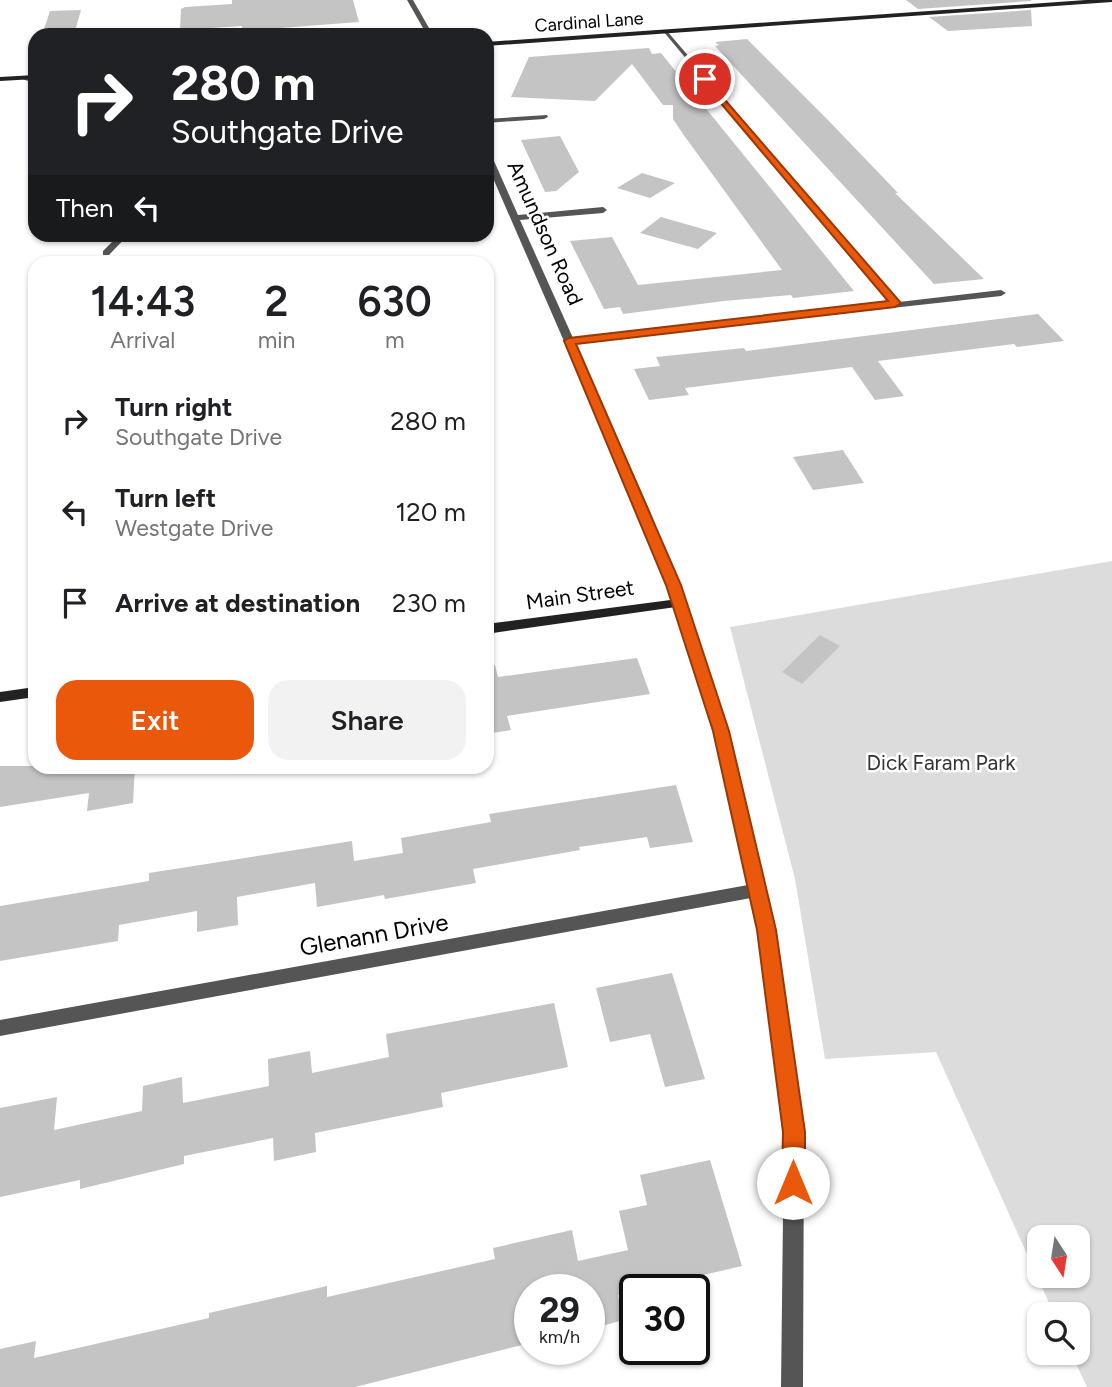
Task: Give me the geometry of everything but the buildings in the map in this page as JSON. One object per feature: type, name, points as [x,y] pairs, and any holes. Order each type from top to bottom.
[{"type":"street","points":[[410,0],[426,28]]},
{"type":"street","name":"Cardinal Lane","points":[[494,43],[1112,0]]},
{"type":"street","points":[[665,32],[895,303]]},
{"type":"street","points":[[0,79],[28,78]]},
{"type":"street","points":[[494,120],[544,117]]},
{"type":"street","name":"Amundson Road","points":[[494,172],[643,509],[721,731],[766,930],[794,1132],[792,1387]]},
{"type":"street","points":[[516,218],[603,210]]},
{"type":"street","points":[[106,253],[117,242]]},
{"type":"street","points":[[569,341],[1001,293]]},
{"type":"street","name":"Main Street","points":[[494,628],[678,603]]},
{"type":"street","points":[[0,697],[28,693]]},
{"type":"street","name":"Glenann Drive","points":[[0,1028],[757,890]]},
{"type":"green space","name":"Dick Faram Park","points":[[1112,561],[1112,1387],[1087,1387],[1077,1365],[1090,1365],[1090,1302],[1049,1302],[1042,1288],[1090,1288],[1090,1225],[1027,1225],[1027,1254],[936,1052],[825,1059],[795,879],[730,627]]},
{"type":"route","points":[[705,79],[895,303],[569,341],[643,509],[673,585],[721,731],[766,930],[794,1132],[793,1183]]}]
